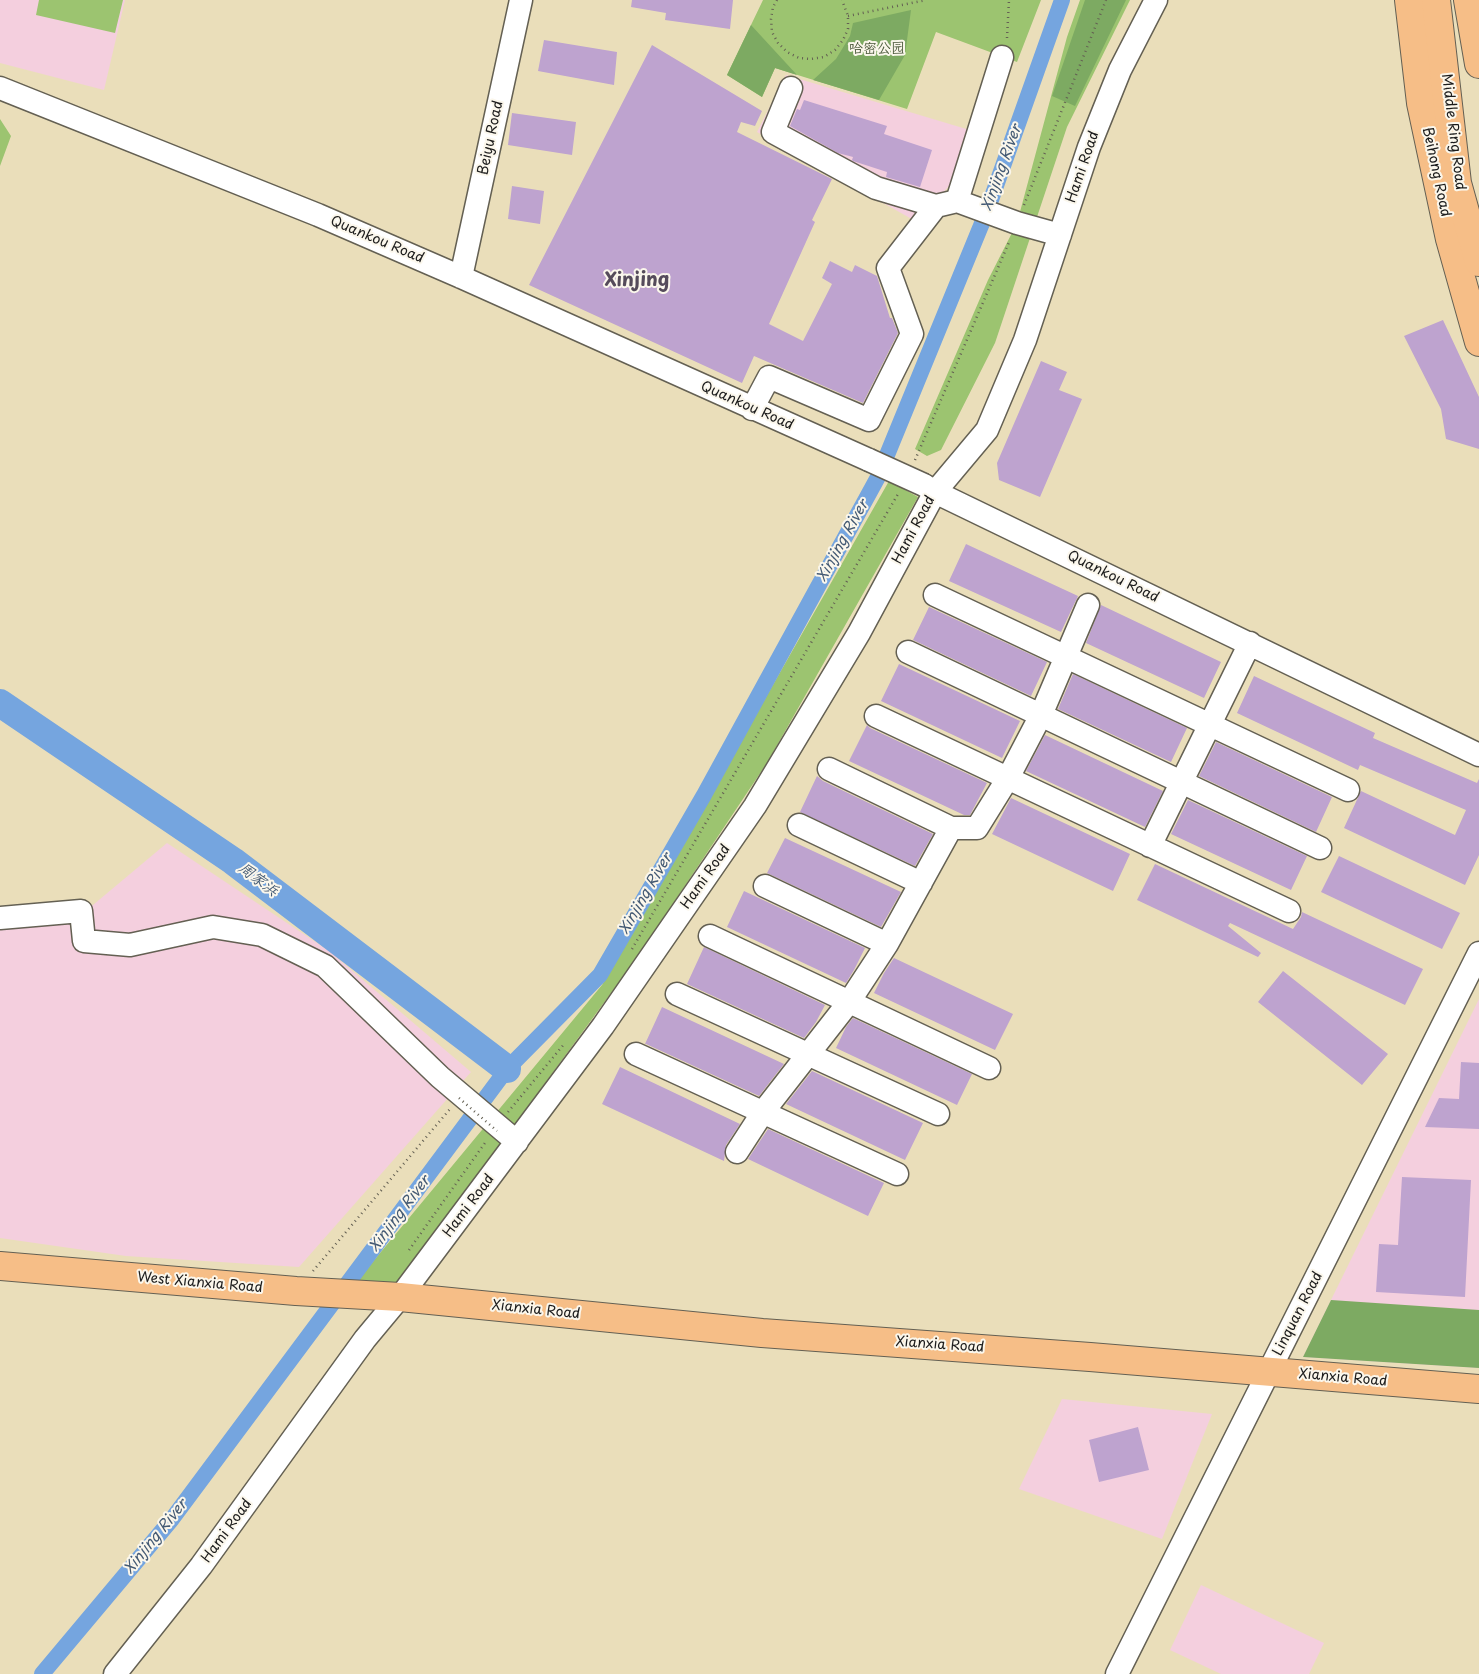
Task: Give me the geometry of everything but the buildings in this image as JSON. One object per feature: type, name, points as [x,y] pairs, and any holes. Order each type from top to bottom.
[{"type":"main road","name":"Beihong Road","points":[[1409,0],[1422,103],[1450,239],[1479,342]]},
{"type":"main road","name":"Middle Ring Road","points":[[1436,0],[1457,182],[1478,259]]},
{"type":"main road","points":[[1468,0],[1479,64]]},
{"type":"main road","name":"West Xianxia Road","points":[[0,1266],[296,1291],[400,1297]]},
{"type":"main road","name":"Xianxia Road","points":[[400,1297],[762,1333],[903,1342],[1479,1389]]},
{"type":"street","name":"Beiyu Road","points":[[461,277],[521,0]]},
{"type":"street","name":"Hami Road","points":[[114,1674],[201,1566],[366,1340],[603,1026],[755,806],[859,633],[922,485],[986,430],[1025,340],[1096,130],[1120,70],[1156,0]]},
{"type":"street","points":[[752,409],[769,378],[869,420],[912,334],[888,268],[946,204],[1002,57]]},
{"type":"street","name":"Quankou Road","points":[[0,88],[318,215],[869,460],[1479,755]]},
{"type":"street","points":[[791,88],[773,132],[876,188],[946,204],[1060,235]]},
{"type":"street","points":[[936,595],[1348,790]]},
{"type":"street","points":[[829,769],[951,828],[977,828],[1008,778],[1041,715],[1088,605]]},
{"type":"street","points":[[1150,846],[1250,643]]},
{"type":"street","points":[[908,652],[1320,848]]},
{"type":"street","points":[[876,716],[1289,911]]},
{"type":"street","points":[[799,825],[921,883]]},
{"type":"street","points":[[737,1152],[763,1112],[849,1002],[887,944],[951,828]]},
{"type":"street","points":[[765,886],[887,944]]},
{"type":"street","points":[[0,918],[81,910],[84,941],[130,945],[213,927],[262,935],[325,966],[440,1077],[458,1100],[517,1142]]},
{"type":"street","points":[[710,936],[989,1068]]},
{"type":"street","name":"Linquan Road","points":[[1117,1674],[1479,953]]},
{"type":"street","points":[[677,994],[938,1114]]},
{"type":"street","points":[[636,1054],[897,1174]]},
{"type":"path","points":[[777,0],[773,7],[771,19],[772,32],[778,44],[787,52],[799,58],[811,59],[824,56],[835,50],[843,40],[848,28],[848,16],[842,0]]},
{"type":"path","points":[[848,16],[926,0]]},
{"type":"path","points":[[1002,57],[1006,41],[1009,0]]},
{"type":"path","points":[[631,950],[922,485],[1017,223],[1106,0]]},
{"type":"path","points":[[406,1255],[497,1128],[570,1037]]},
{"type":"path","points":[[296,1291],[458,1100],[497,1128]]},
{"type":"shaded area","points":[[0,0],[125,0],[104,90],[0,63]]},
{"type":"shaded area","points":[[786,75],[973,131],[956,178],[917,222],[757,132]]},
{"type":"shaded area","points":[[167,843],[329,951],[471,1072],[299,1267],[126,1256],[0,1238],[0,911],[93,905]]},
{"type":"shaded area","points":[[1479,999],[1479,1368],[1303,1357],[1331,1300]]},
{"type":"shaded area","points":[[1062,1399],[1212,1414],[1162,1539],[1019,1489]]},
{"type":"shaded area","points":[[1201,1585],[1324,1643],[1309,1674],[1221,1674],[1170,1650]]},
{"type":"green space","points":[[39,0],[123,0],[115,33],[36,15]]},
{"type":"green space","name":"哈密公园","points":[[763,0],[1041,0],[1017,62],[936,32],[907,109],[775,68],[762,97],[727,75]]},
{"type":"green space","points":[[1080,0],[1130,0],[1067,127],[995,343],[941,450],[927,456],[915,449],[988,280],[1017,223],[1067,37]]},
{"type":"green space","points":[[1085,0],[1126,0],[1075,106],[1052,96]]},
{"type":"green space","points":[[911,10],[905,55],[879,100],[813,80],[836,59],[850,36],[853,23]]},
{"type":"green space","points":[[751,25],[797,75],[775,68],[762,97],[727,75]]},
{"type":"green space","points":[[0,119],[11,136],[0,166]]},
{"type":"green space","points":[[889,481],[918,497],[767,763],[636,959],[397,1285],[356,1282],[602,985]]},
{"type":"green space","points":[[1331,1300],[1479,1310],[1479,1368],[1303,1357]]},
{"type":"waterway","name":"Xinjing River","points":[[42,1674],[172,1519],[507,1069],[600,975],[704,795],[878,477],[987,211],[1062,0]]},
{"type":"waterway","name":"周家浜","points":[[0,703],[233,861],[507,1069]]},
{"type":"district","name":"Xinjing","points":[[637,281]]}]
